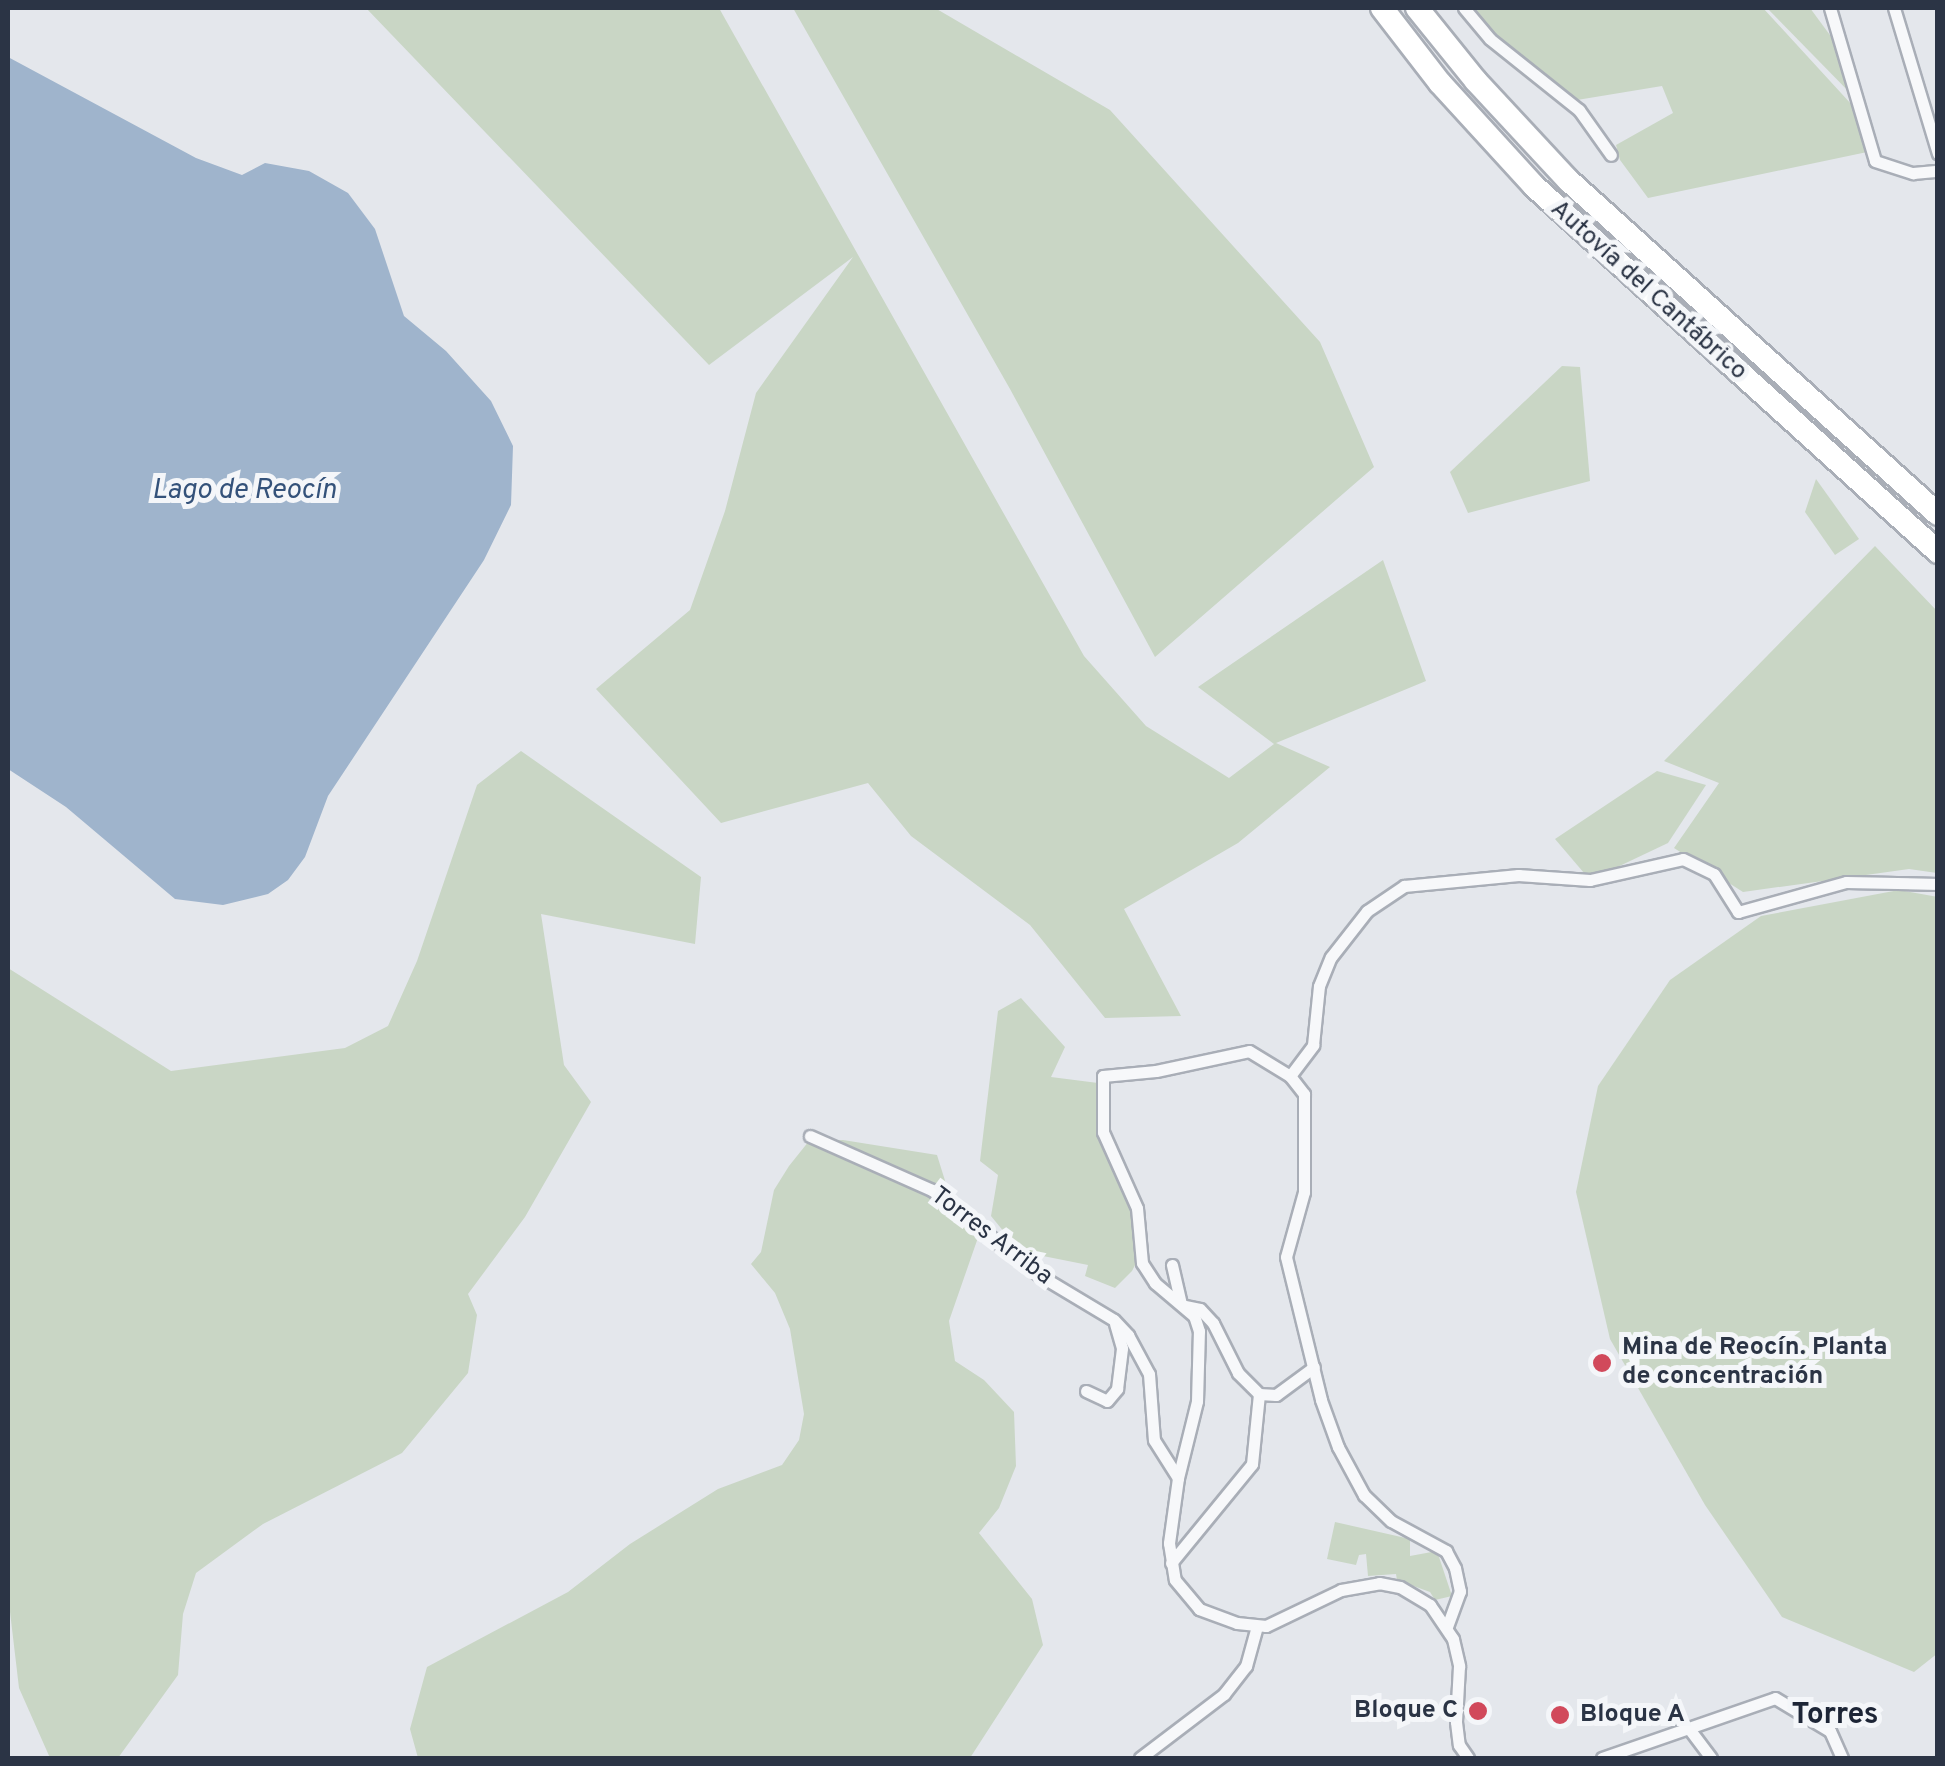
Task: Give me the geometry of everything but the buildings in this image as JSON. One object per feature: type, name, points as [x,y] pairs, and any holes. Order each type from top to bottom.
[{"type":"highway","name":"Autovía del Cantábrico","points":[[1382,8],[1440,82],[1534,186],[1938,552]]},
{"type":"highway","name":"Autovía del Cantábrico","points":[[1417,8],[1488,95],[1568,180],[1938,514]]},
{"type":"street","points":[[1464,8],[1490,38],[1578,110],[1611,155]]},
{"type":"street","points":[[1830,8],[1875,161],[1913,174],[1938,172]]},
{"type":"street","points":[[1894,8],[1938,154]]},
{"type":"street","points":[[1290,1076],[1313,1045],[1319,986],[1330,958],[1381,898],[1417,884],[1518,875],[1590,880],[1683,859],[1714,874],[1738,912],[1846,882],[1938,884]]},
{"type":"street","points":[[1314,1366],[1276,1395],[1259,1394],[1238,1372],[1213,1324],[1200,1308],[1183,1304],[1155,1283],[1142,1264],[1137,1208],[1103,1132],[1102,1076],[1156,1070],[1241,1050],[1256,1054],[1303,1089],[1307,1108],[1304,1192],[1286,1257],[1314,1366],[1338,1448],[1364,1495],[1391,1521],[1446,1552],[1455,1568],[1460,1590],[1447,1627]]},
{"type":"street","name":"Torres Arriba","points":[[810,1136],[932,1190],[1038,1274],[1114,1320],[1144,1360],[1154,1440],[1178,1478]]},
{"type":"street","points":[[1172,1265],[1183,1304],[1199,1331],[1197,1401],[1178,1478],[1179,1497],[1170,1524],[1171,1562],[1180,1588],[1200,1609],[1258,1626],[1278,1622],[1353,1586],[1379,1583],[1415,1595],[1430,1605],[1447,1627],[1459,1666],[1458,1734],[1468,1758]]},
{"type":"street","points":[[1086,1391],[1106,1401],[1117,1389],[1122,1348],[1114,1320]]},
{"type":"street","points":[[1171,1562],[1252,1464],[1259,1394]]},
{"type":"street","points":[[1140,1758],[1224,1694],[1246,1666],[1258,1626]]},
{"type":"street","points":[[1602,1758],[1650,1745],[1775,1698],[1830,1731],[1842,1758]]},
{"type":"street","points":[[1690,1730],[1711,1758]]},
{"type":"street","points":[[1650,1745],[1654,1758]]},
{"type":"green space","points":[[366,8],[719,8],[1084,656],[1146,726],[1229,778],[1274,744],[1198,687],[1383,560],[1426,681],[1276,743],[1330,767],[1238,843],[1124,909],[1181,1016],[1105,1018],[1030,925],[911,836],[868,783],[721,823],[596,689],[690,610],[725,511],[756,393],[853,257],[709,365]]},
{"type":"green space","points":[[793,8],[935,8],[1110,110],[1320,342],[1374,467],[1155,657],[1010,389]]},
{"type":"green space","points":[[1467,8],[1763,8],[1863,117],[1872,151],[1648,198],[1620,160],[1616,145],[1673,113],[1662,86],[1571,101]]},
{"type":"green space","points":[[1767,8],[1810,8],[1838,46],[1858,101]]},
{"type":"green space","points":[[1562,366],[1580,367],[1590,481],[1468,513],[1450,472]]},
{"type":"green space","points":[[1816,479],[1859,539],[1835,555],[1805,512]]},
{"type":"green space","points":[[1875,546],[1937,611],[1937,873],[1909,869],[1743,892],[1674,848],[1719,783],[1664,761]]},
{"type":"green space","points":[[521,751],[701,877],[695,944],[541,914],[564,1065],[591,1102],[525,1217],[468,1294],[477,1315],[468,1373],[402,1453],[263,1524],[196,1573],[183,1614],[178,1675],[118,1758],[50,1758],[19,1688],[8,1595],[8,968],[171,1071],[345,1048],[388,1026],[417,961],[477,785]]},
{"type":"green space","points":[[1657,771],[1706,785],[1668,843],[1590,880],[1555,839]]},
{"type":"green space","points":[[1899,890],[1938,897],[1938,1653],[1914,1672],[1782,1617],[1705,1505],[1610,1339],[1576,1192],[1598,1086],[1670,980],[1761,916]]},
{"type":"green space","points":[[1021,998],[1065,1047],[1051,1077],[1098,1083],[1101,1133],[1129,1193],[1139,1257],[1132,1271],[1115,1288],[1085,1276],[1088,1265],[1033,1254],[1009,1238],[991,1216],[998,1175],[980,1161],[998,1011]]},
{"type":"green space","points":[[843,1140],[937,1155],[952,1203],[981,1229],[949,1321],[955,1361],[984,1380],[1014,1412],[1016,1466],[999,1508],[979,1533],[1032,1599],[1043,1645],[970,1758],[418,1758],[410,1729],[427,1667],[568,1592],[630,1544],[718,1489],[782,1465],[799,1440],[804,1414],[790,1329],[775,1293],[751,1264],[761,1252],[774,1190],[789,1166],[809,1141]]},
{"type":"green space","points":[[1335,1522],[1410,1539],[1410,1556],[1437,1551],[1452,1596],[1435,1600],[1430,1592],[1397,1580],[1396,1574],[1368,1576],[1366,1554],[1359,1555],[1356,1565],[1327,1559]]},
{"type":"water","name":"Lago de Reocín","points":[[8,57],[196,158],[242,175],[265,163],[309,171],[348,193],[375,229],[404,316],[446,351],[491,401],[513,446],[511,505],[484,560],[328,796],[305,857],[288,880],[268,894],[223,905],[175,899],[66,807],[8,769]]},
{"type":"place","name":"Mina de Reocín. Planta de concentración","points":[[1602,1363]]},
{"type":"place","name":"Bloque C","points":[[1478,1711]]},
{"type":"place","name":"Bloque A","points":[[1560,1715]]},
{"type":"district","name":"Torres","points":[[1835,1716]]}]
